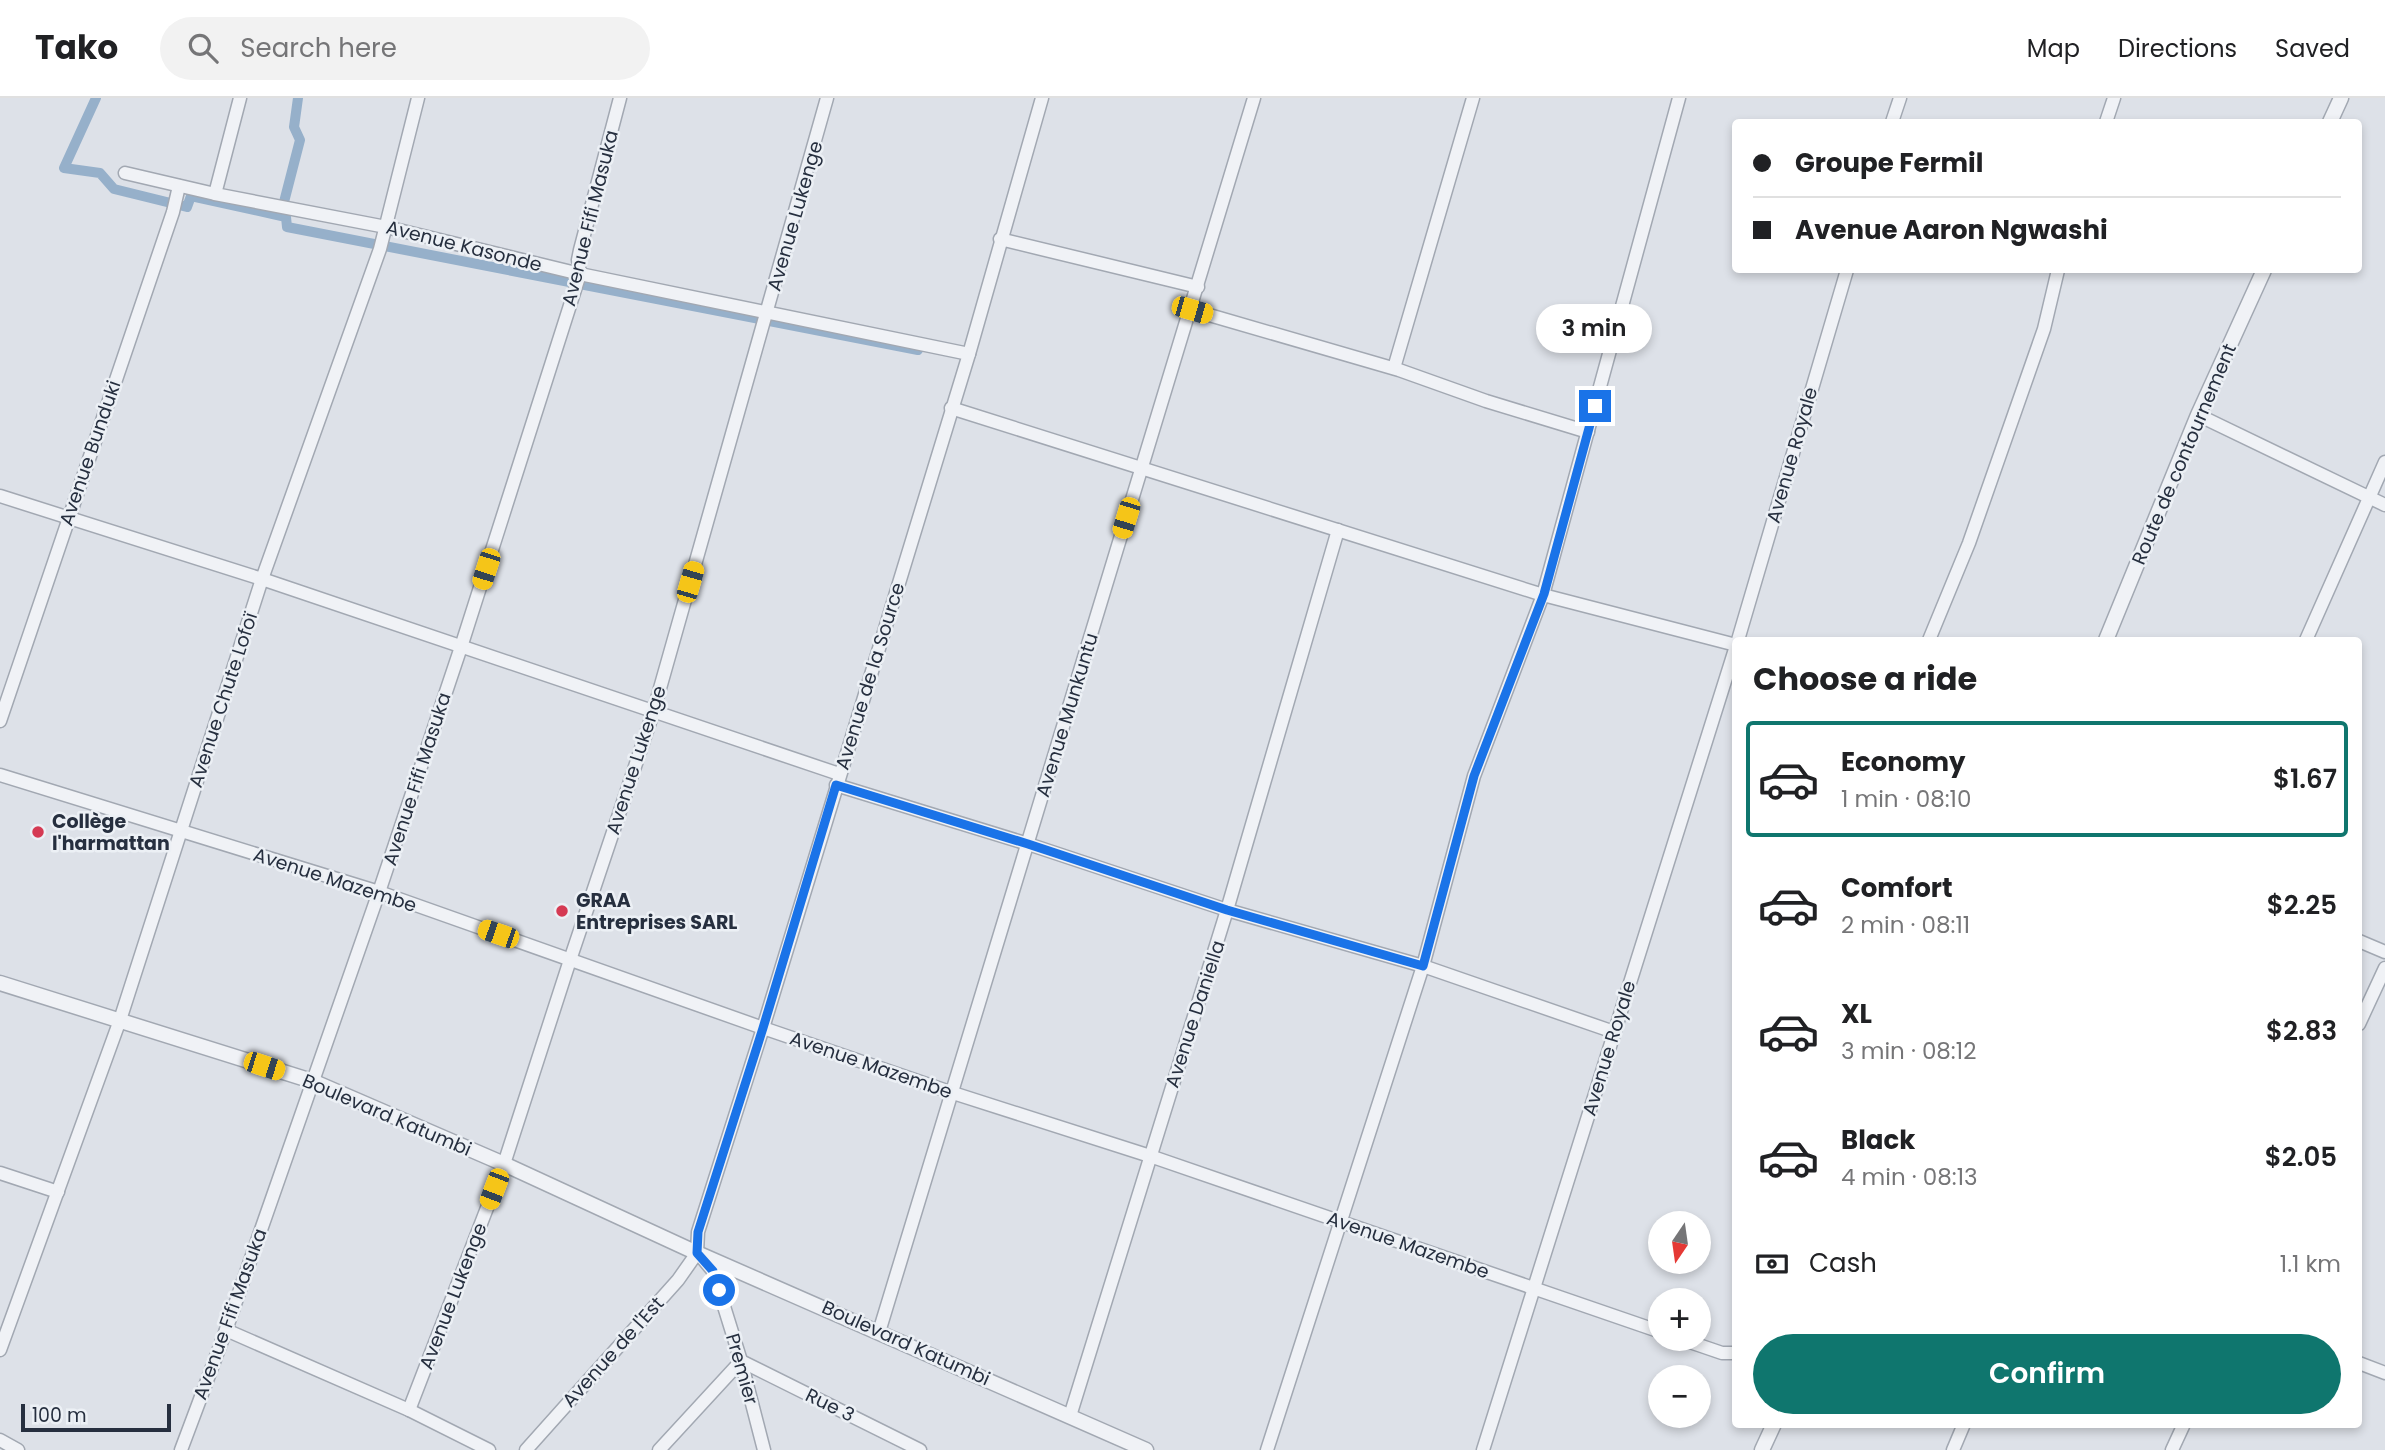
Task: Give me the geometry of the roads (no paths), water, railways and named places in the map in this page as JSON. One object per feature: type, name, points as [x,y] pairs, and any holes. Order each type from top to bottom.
[{"type":"street","points":[[215,194],[240,98]]},
{"type":"street","name":"Avenue Chute Lofoï","points":[[0,1350],[120,1020],[262,579],[380,249],[418,98]]},
{"type":"street","name":"Avenue Fifi Masuka","points":[[181,1450],[226,1330],[379,892],[461,647],[580,274],[580,250],[620,98]]},
{"type":"street","name":"Avenue Lukenge","points":[[408,1410],[504,1164],[569,960],[653,713],[827,98]]},
{"type":"street","name":"Avenue de la Source","points":[[697,1253],[698,1232],[969,354],[1042,98]]},
{"type":"street","name":"Avenue Munkuntu","points":[[879,1332],[1192,310],[1254,98]]},
{"type":"street","points":[[1394,368],[1473,98]]},
{"type":"street","points":[[1267,1450],[1423,966],[1474,776],[1544,594],[1679,98]]},
{"type":"street","points":[[1893,119],[1900,98]]},
{"type":"street","points":[[2107,119],[2114,98]]},
{"type":"street","points":[[2331,119],[2341,98]]},
{"type":"street","name":"Avenue Kasonde","points":[[125,173],[178,191],[215,194],[580,274],[969,354]]},
{"type":"street","name":"Avenue Bunduki","points":[[0,721],[178,191]]},
{"type":"street","points":[[1000,239],[1198,286]]},
{"type":"street","name":"Avenue Royale","points":[[1739,637],[1846,273]]},
{"type":"street","points":[[1930,637],[1969,543],[2045,329],[2057,273]]},
{"type":"street","name":"Route de contournement","points":[[2107,637],[2198,415],[2263,273]]},
{"type":"street","points":[[1192,310],[1394,368],[1486,401],[1588,432]]},
{"type":"street","points":[[951,408],[1544,594],[1732,643]]},
{"type":"street","points":[[2198,415],[2385,505]]},
{"type":"street","points":[[2307,637],[2385,462]]},
{"type":"street","points":[[0,496],[262,579],[1028,844],[1227,910],[1423,966],[1614,1032]]},
{"type":"street","name":"Avenue Daniella","points":[[1070,1416],[1227,910],[1338,530]]},
{"type":"street","name":"Avenue Royale","points":[[1483,1450],[1732,660]]},
{"type":"street","name":"Avenue Mazembe","points":[[0,775],[379,892],[763,1028],[1150,1156],[1648,1327]]},
{"type":"street","points":[[2362,942],[2385,952]]},
{"type":"street","points":[[2362,1018],[2385,968]]},
{"type":"street","name":"Boulevard Katumbi","points":[[0,983],[312,1081],[1146,1450]]},
{"type":"street","points":[[0,1173],[58,1192]]},
{"type":"street","name":"Premier","points":[[697,1253],[713,1271],[741,1361],[764,1450]]},
{"type":"street","name":"Avenue de l'Est","points":[[526,1450],[678,1280],[697,1253]]},
{"type":"street","points":[[226,1330],[408,1410],[489,1450]]},
{"type":"street","points":[[1711,1349],[1732,1353]]},
{"type":"street","points":[[659,1450],[741,1361]]},
{"type":"street","name":"Rue 3","points":[[741,1361],[920,1450]]},
{"type":"street","points":[[2362,1364],[2385,1373]]},
{"type":"street","points":[[1762,1450],[1771,1428]]},
{"type":"street","points":[[1953,1450],[1962,1428]]},
{"type":"street","points":[[2172,1450],[2182,1428]]},
{"type":"street","points":[[0,1440],[18,1450]]},
{"type":"waterway","points":[[96,98],[64,168],[100,173],[114,189],[187,207],[191,196],[286,217],[287,227],[918,350]]},
{"type":"waterway","points":[[286,214],[284,202],[300,140],[294,127],[298,98]]},
{"type":"place","name":"Collège l'harmattan","points":[[38,832]]},
{"type":"place","name":"GRAA Entreprises SARL","points":[[562,911]]}]
